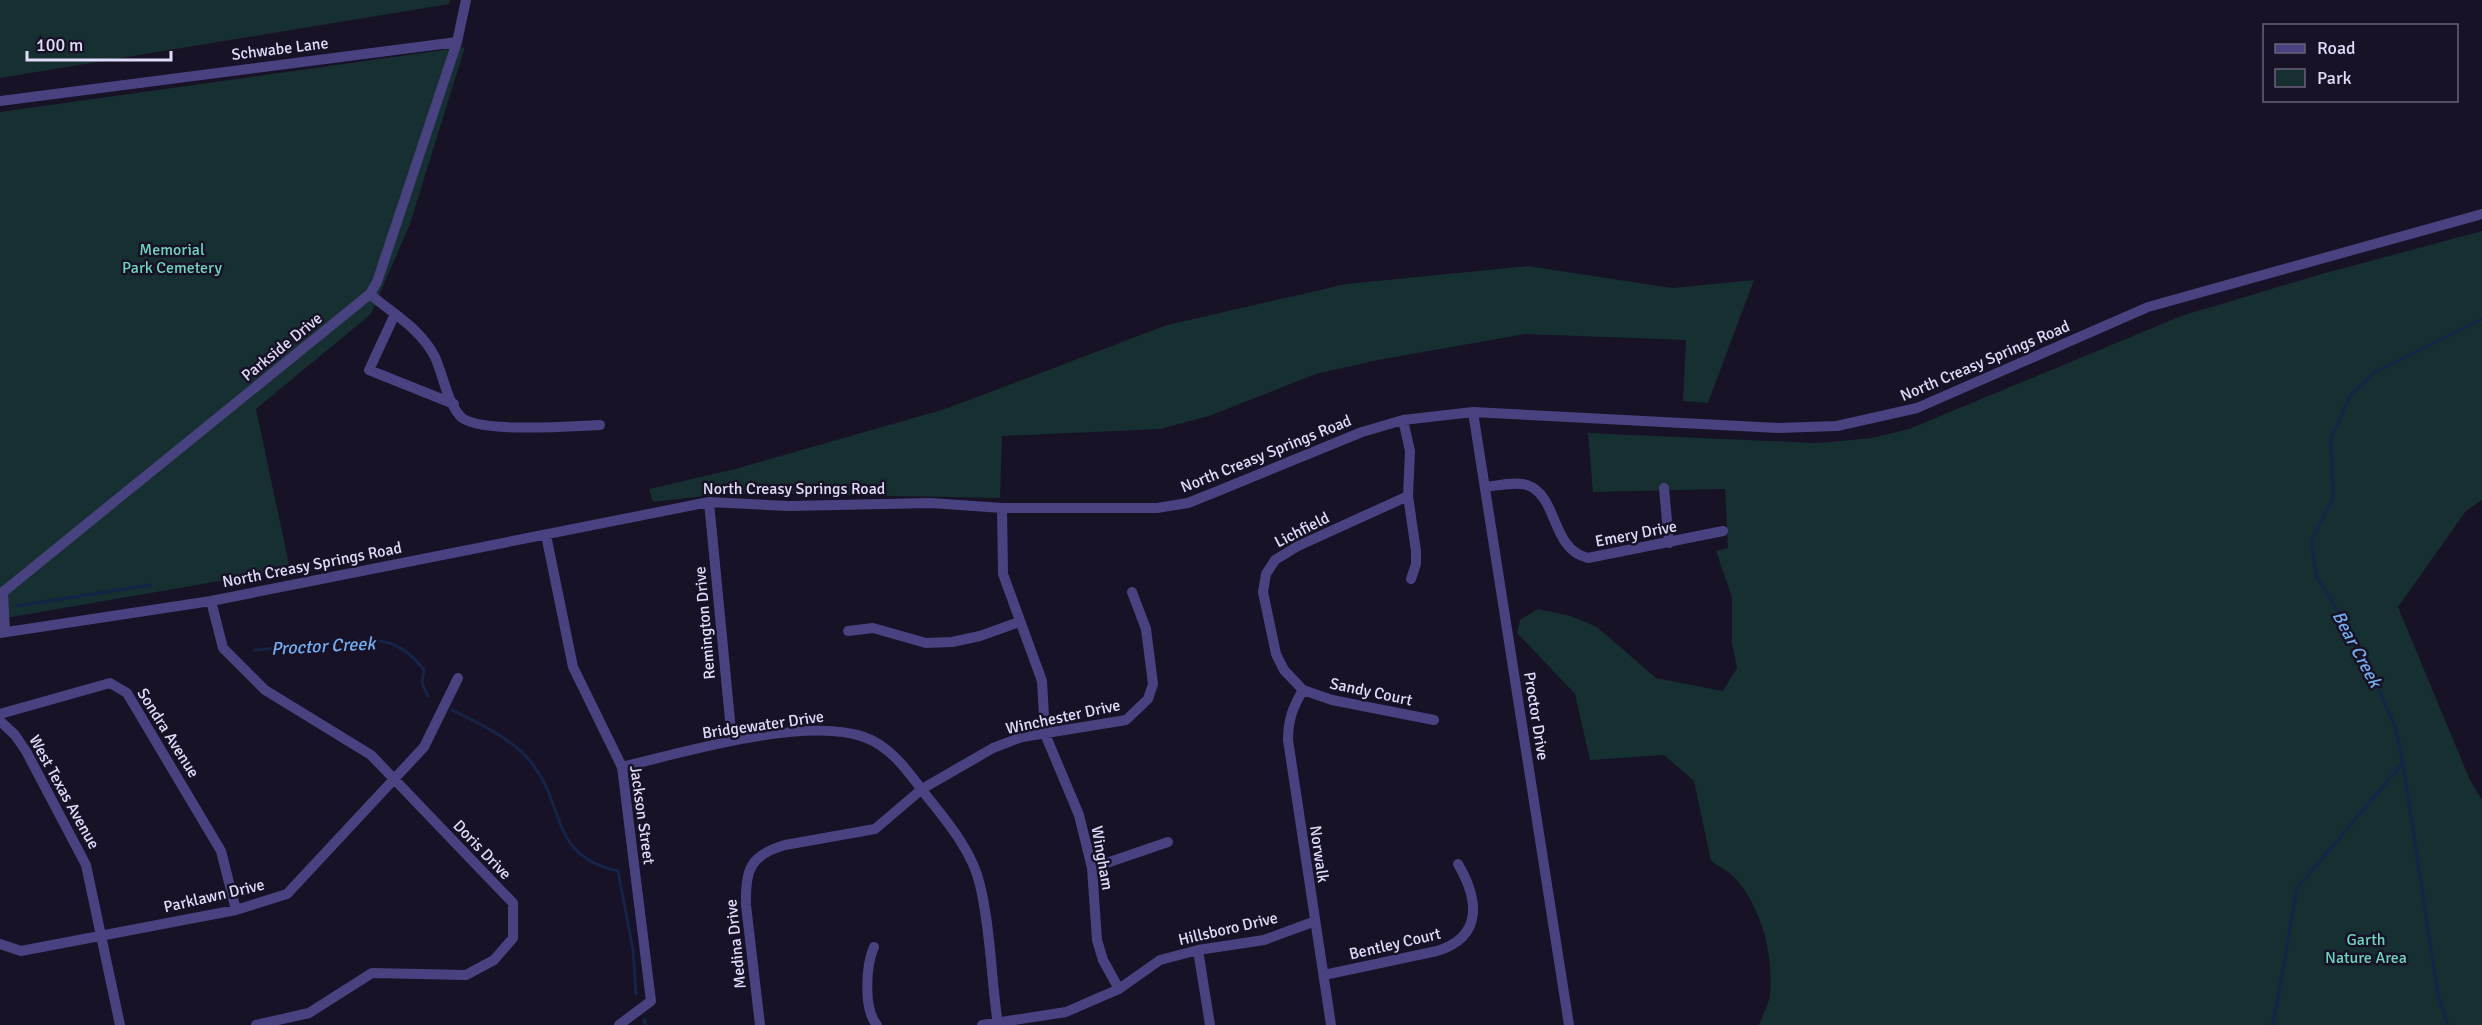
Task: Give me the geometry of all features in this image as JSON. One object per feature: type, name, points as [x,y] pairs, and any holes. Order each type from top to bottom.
[{"type":"street","name":"Parkside Drive","points":[[3,632],[3,592],[370,294],[377,282],[457,42],[466,0]]},
{"type":"street","name":"Schwabe Lane","points":[[0,101],[457,42]]},
{"type":"street","name":"North Creasy Springs Road","points":[[3,632],[211,601],[709,502],[789,506],[932,503],[1002,508],[1127,510],[1157,508],[1188,502],[1362,432],[1402,420],[1473,412],[1778,428],[1837,426],[1917,408],[2148,307],[2482,214]]},
{"type":"street","points":[[370,294],[419,332],[435,357],[460,417],[475,425],[500,428],[600,425]]},
{"type":"street","points":[[395,314],[369,370],[454,404]]},
{"type":"street","name":"Proctor Drive","points":[[1473,412],[1569,1025]]},
{"type":"street","points":[[1402,420],[1410,451],[1408,496],[1416,551],[1416,564],[1411,579]]},
{"type":"street","name":"Emery Drive","points":[[1485,487],[1519,484],[1535,489],[1543,497],[1570,550],[1579,556],[1599,557],[1723,531]]},
{"type":"street","points":[[1664,488],[1669,543]]},
{"type":"street","name":"Lichfield","points":[[1304,690],[1284,670],[1271,641],[1263,592],[1266,574],[1275,560],[1298,546],[1408,496]]},
{"type":"street","name":"Remington Drive","points":[[709,502],[732,741]]},
{"type":"street","name":"Wingham","points":[[1002,508],[1003,574],[1042,681],[1045,734],[1079,815],[1092,868],[1097,940],[1103,960],[1119,989]]},
{"type":"street","name":"Jackson Street","points":[[546,535],[573,667],[622,767],[651,1001],[619,1025]]},
{"type":"street","name":"Winchester Drive","points":[[785,845],[875,829],[921,789],[993,748],[1023,737],[1126,720],[1148,699],[1153,684],[1146,629],[1132,592]]},
{"type":"street","name":"Doris Drive","points":[[211,601],[223,648],[265,690],[371,755],[513,903],[513,938],[494,960],[466,975],[372,973],[309,1013],[256,1025]]},
{"type":"street","points":[[848,631],[873,628],[926,643],[952,642],[980,636],[1019,622]]},
{"type":"street","name":"Parklawn Drive","points":[[0,944],[21,951],[236,909],[287,894],[424,747],[458,678]]},
{"type":"street","name":"Sondra Avenue","points":[[0,714],[110,683],[127,693],[221,851],[236,909]]},
{"type":"street","name":"Sandy Court","points":[[1304,690],[1332,700],[1434,720]]},
{"type":"street","name":"Norwalk","points":[[1304,690],[1293,708],[1288,723],[1288,740],[1313,922],[1331,1025]]},
{"type":"street","name":"West Texas Avenue","points":[[0,721],[15,735],[26,751],[86,864],[120,1025]]},
{"type":"street","name":"Bridgewater Drive","points":[[622,767],[732,741],[835,729],[866,738],[891,753],[966,849],[980,883],[998,1024]]},
{"type":"street","points":[[1092,868],[1168,842]]},
{"type":"street","name":"Medina Drive","points":[[760,1025],[745,885],[748,872],[759,856],[785,845]]},
{"type":"street","name":"Bentley Court","points":[[1324,975],[1437,951],[1452,946],[1464,937],[1474,912],[1469,882],[1458,864]]},
{"type":"street","name":"Hillsboro Drive","points":[[982,1025],[1066,1012],[1119,989],[1160,960],[1198,950],[1264,940],[1313,922]]},
{"type":"street","points":[[874,947],[867,962],[868,996],[877,1025]]},
{"type":"street","points":[[1198,950],[1210,1025]]},
{"type":"green space","points":[[0,0],[450,0],[449,4],[0,78]]},
{"type":"green space","name":"Memorial Park Cemetery","points":[[465,47],[410,224],[371,314],[256,409],[290,569],[0,619],[0,112]]},
{"type":"green space","name":"Garth Nature Area","points":[[2482,231],[2482,500],[2466,511],[2398,607],[2470,780],[2482,800],[2482,1025],[1759,1025],[1770,995],[1771,980],[1764,932],[1752,902],[1743,889],[1731,875],[1711,861],[1694,781],[1664,755],[1590,760],[1575,694],[1517,633],[1520,620],[1538,609],[1571,616],[1597,627],[1656,678],[1723,691],[1737,668],[1732,644],[1732,598],[1716,551],[1728,548],[1725,489],[1593,492],[1588,433],[1817,443],[1872,438],[1909,429],[2181,316],[2318,275]]},
{"type":"green space","points":[[1528,266],[1672,288],[1754,280],[1708,403],[1683,401],[1686,340],[1525,334],[1378,360],[1316,374],[1209,416],[1160,429],[1002,436],[1000,498],[729,493],[653,502],[649,489],[735,469],[945,409],[1167,325],[1346,284]]},
{"type":"waterway","name":"Bear Creek","points":[[2273,1025],[2297,888],[2403,763],[2395,726],[2364,655],[2316,575],[2311,541],[2333,498],[2331,439],[2350,396],[2375,372],[2482,319]]},
{"type":"waterway","name":"Proctor Creek","points":[[17,606],[150,585]]},
{"type":"waterway","name":"Proctor Creek","points":[[255,650],[326,642],[381,641],[392,644],[410,655],[424,670],[422,683],[428,696]]},
{"type":"waterway","name":"Proctor Creek","points":[[452,710],[496,733],[526,756],[544,782],[562,829],[570,843],[581,855],[596,864],[618,871],[633,950],[636,994]]},
{"type":"waterway","points":[[2403,764],[2438,995],[2448,1025]]},
{"type":"waterway","name":"Proctor Creek","points":[[644,1019],[646,1025]]}]
